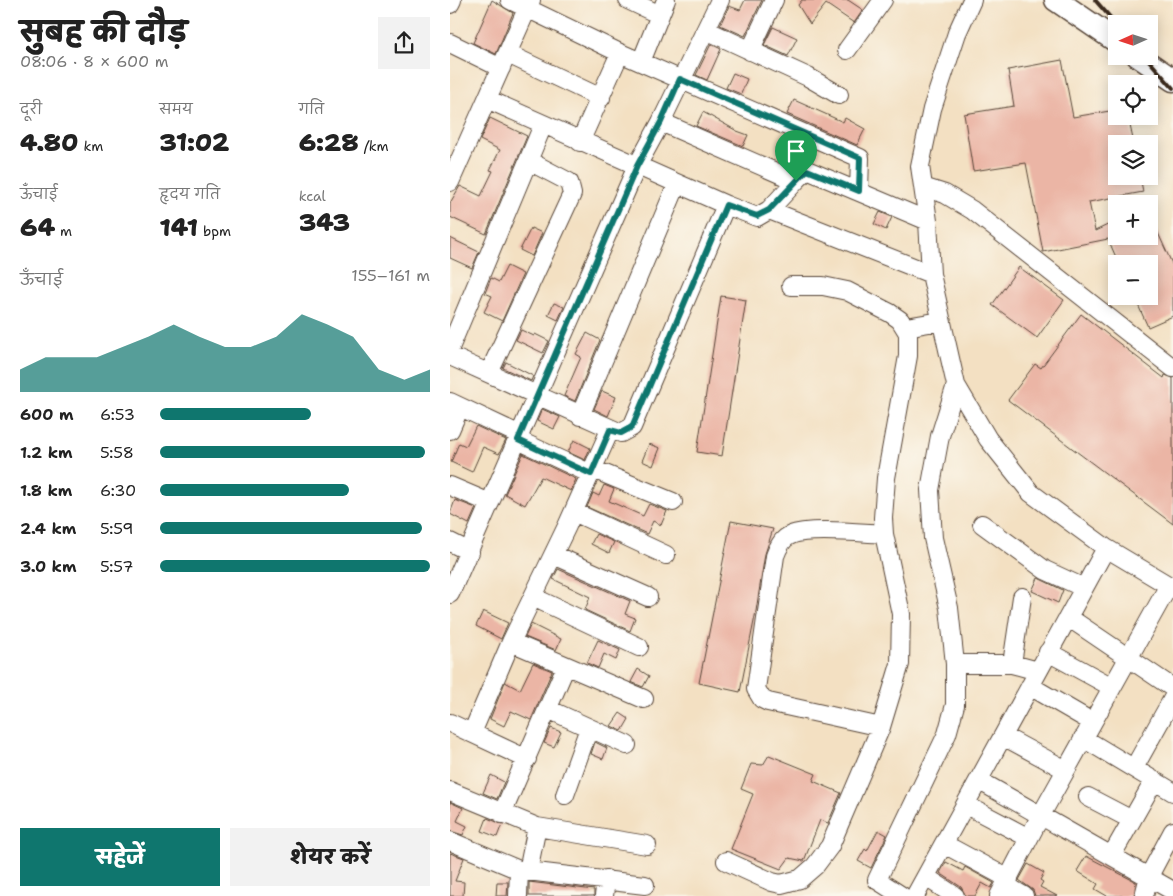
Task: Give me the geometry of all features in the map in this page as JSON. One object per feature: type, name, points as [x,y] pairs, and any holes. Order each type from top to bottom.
[{"type":"main road","points":[[1056,0],[1108,36]]},
{"type":"main road","points":[[1151,65],[1173,80]]},
{"type":"street","points":[[450,4],[452,0]]},
{"type":"street","points":[[510,0],[529,4],[620,53],[860,158],[859,191]]},
{"type":"street","points":[[628,0],[663,8],[640,62]]},
{"type":"street","points":[[451,589],[470,552],[536,394],[637,166],[661,122],[680,79],[720,0]]},
{"type":"street","points":[[750,51],[774,0]]},
{"type":"street","points":[[847,50],[882,0]]},
{"type":"street","points":[[972,0],[957,32],[932,109],[920,166],[928,221],[931,274],[956,386],[988,439],[1031,493],[1106,548],[1171,587],[1083,738],[1004,887]]},
{"type":"street","points":[[450,182],[529,4]]},
{"type":"street","points":[[706,30],[808,76],[839,95]]},
{"type":"street","points":[[452,49],[505,61],[601,98]]},
{"type":"street","points":[[580,142],[620,53]]},
{"type":"street","points":[[487,99],[580,142],[726,205],[757,216],[769,210],[807,170],[928,221]]},
{"type":"street","points":[[661,122],[796,181]]},
{"type":"street","points":[[450,348],[543,125]]},
{"type":"street","points":[[489,373],[572,194],[569,182],[529,161]]},
{"type":"street","points":[[580,416],[677,184]]},
{"type":"street","points":[[923,187],[946,194],[972,210],[1173,368]]},
{"type":"street","points":[[450,356],[536,394],[610,430],[621,433],[632,427],[726,205]]},
{"type":"street","points":[[769,210],[931,274]]},
{"type":"street","points":[[726,861],[772,882],[781,884],[800,879],[816,866],[830,846],[881,727],[898,679],[902,634],[898,598],[884,534],[886,478],[910,344],[906,327],[890,312],[847,291],[823,286],[790,286]]},
{"type":"street","points":[[906,327],[942,321]]},
{"type":"street","points":[[902,896],[877,880],[947,734],[955,705],[955,664],[949,608],[933,538],[930,490],[940,436],[956,386]]},
{"type":"street","points":[[450,430],[455,404],[519,437],[592,471],[673,502]]},
{"type":"street","points":[[472,733],[511,642],[554,555],[610,430]]},
{"type":"street","points":[[450,486],[490,503]]},
{"type":"street","points":[[574,512],[666,555]]},
{"type":"street","points":[[982,524],[1045,570],[1084,588]]},
{"type":"street","points":[[881,727],[768,702],[762,699],[756,689],[775,556],[783,541],[790,535],[807,532],[884,534]]},
{"type":"street","points":[[450,542],[470,552]]},
{"type":"street","points":[[915,896],[980,781],[1048,652],[1106,548]]},
{"type":"street","points":[[554,555],[648,597]]},
{"type":"street","points":[[533,597],[639,647]]},
{"type":"street","points":[[1012,664],[1022,597]]},
{"type":"street","points":[[1068,617],[1173,688]]},
{"type":"street","points":[[511,642],[566,666],[608,681],[644,699]]},
{"type":"street","points":[[1048,652],[1112,687]]},
{"type":"street","points":[[955,664],[1012,664],[1092,722]]},
{"type":"street","points":[[502,814],[566,666]]},
{"type":"street","points":[[1134,768],[1173,698]]},
{"type":"street","points":[[548,710],[627,745]]},
{"type":"street","points":[[450,723],[527,759]]},
{"type":"street","points":[[564,796],[589,728]]},
{"type":"street","points":[[1004,736],[1066,770]]},
{"type":"street","points":[[1083,738],[1154,781],[1172,789]]},
{"type":"street","points":[[980,781],[1173,891]]},
{"type":"street","points":[[1112,855],[1154,781]]},
{"type":"street","points":[[450,791],[536,827],[647,845]]},
{"type":"street","points":[[1088,797],[1132,820]]},
{"type":"street","points":[[966,805],[1029,838]]},
{"type":"street","points":[[518,896],[523,870],[536,827]]},
{"type":"street","points":[[1144,896],[1149,876],[1173,831]]},
{"type":"street","points":[[450,841],[523,870],[605,887],[644,885]]},
{"type":"street","points":[[944,844],[1004,887],[1024,896]]},
{"type":"street","points":[[926,877],[955,896]]},
{"type":"building","points":[[492,0],[513,13],[496,54],[473,43]]},
{"type":"building","points":[[745,0],[762,0],[745,36],[720,25],[729,6],[740,10]]},
{"type":"building","points":[[802,0],[848,0],[863,10],[854,23],[826,4],[810,24],[798,5]]},
{"type":"building","points":[[773,27],[797,38],[788,56],[764,45]]},
{"type":"building","points":[[711,44],[721,49],[707,80],[696,75]]},
{"type":"building","points":[[1062,60],[1073,117],[1108,111],[1108,125],[1130,125],[1132,135],[1108,135],[1108,185],[1142,185],[1143,192],[1127,195],[1108,195],[1108,198],[1089,202],[1095,231],[1108,225],[1108,239],[1043,252],[1026,163],[973,171],[964,114],[1014,106],[1008,70]]},
{"type":"building","points":[[733,73],[747,79],[741,94],[726,88]]},
{"type":"building","points":[[794,100],[843,122],[845,118],[865,129],[857,145],[787,114]]},
{"type":"building","points":[[703,112],[748,135],[743,146],[696,126]]},
{"type":"building","points":[[490,118],[527,136],[486,234],[450,217],[450,203],[460,186],[481,196],[493,171],[490,170],[500,150],[480,140]]},
{"type":"building","points":[[880,212],[892,217],[886,230],[874,224]]},
{"type":"building","points":[[531,228],[542,233],[532,256],[520,250]]},
{"type":"building","points":[[1158,233],[1173,266],[1173,316],[1148,327],[1138,305],[1158,305],[1158,255],[1115,255],[1111,245],[1158,245]]},
{"type":"building","points":[[450,238],[479,252],[472,268],[450,258]]},
{"type":"building","points":[[507,266],[523,274],[502,321],[484,312],[492,296],[485,293],[491,278],[499,282]]},
{"type":"building","points":[[1019,267],[1064,300],[1037,338],[992,305]]},
{"type":"building","points":[[721,296],[746,300],[722,456],[697,452]]},
{"type":"building","points":[[554,303],[564,307],[558,320],[548,315]]},
{"type":"building","points":[[1081,314],[1164,378],[1165,375],[1173,378],[1173,524],[1008,400],[1035,364],[1041,368]]},
{"type":"building","points":[[521,330],[549,341],[543,353],[516,340]]},
{"type":"building","points":[[587,333],[600,340],[575,401],[564,396],[581,357],[576,354]]},
{"type":"building","points":[[506,362],[533,376],[531,381],[503,368]]},
{"type":"building","points":[[602,391],[616,397],[608,416],[594,409]]},
{"type":"building","points":[[542,409],[560,417],[554,429],[537,421]]},
{"type":"building","points":[[476,426],[506,440],[499,454],[483,447],[472,472],[451,462],[459,443],[466,446]]},
{"type":"building","points":[[574,440],[590,448],[585,460],[568,452]]},
{"type":"building","points":[[649,444],[660,448],[653,466],[642,461]]},
{"type":"building","points":[[523,454],[576,479],[571,491],[541,477],[525,505],[505,494]]},
{"type":"building","points":[[604,485],[614,489],[609,501],[643,516],[649,504],[667,511],[661,525],[653,521],[647,534],[587,507],[593,493],[599,496]]},
{"type":"building","points":[[455,500],[476,508],[469,524],[450,514]]},
{"type":"building","points":[[731,521],[773,529],[765,554],[740,692],[699,683]]},
{"type":"building","points":[[596,534],[614,542],[609,553],[591,544]]},
{"type":"building","points":[[558,569],[630,601],[625,614],[635,618],[630,631],[585,610],[590,597],[553,579]]},
{"type":"building","points":[[1038,578],[1063,590],[1058,603],[1032,591]]},
{"type":"building","points":[[483,611],[508,623],[501,639],[476,626]]},
{"type":"building","points":[[531,624],[561,639],[556,650],[525,637]]},
{"type":"building","points":[[598,640],[620,650],[616,660],[604,654],[598,668],[587,663]]},
{"type":"building","points":[[533,663],[552,671],[531,720],[511,711],[504,726],[490,719],[505,682],[520,690]]},
{"type":"building","points":[[638,669],[649,676],[643,687],[631,682]]},
{"type":"building","points":[[620,713],[629,719],[622,731],[611,726]]},
{"type":"building","points":[[551,728],[561,732],[554,747],[544,743]]},
{"type":"building","points":[[595,742],[607,748],[603,759],[591,754]]},
{"type":"building","points":[[769,755],[816,774],[813,781],[841,793],[828,823],[820,820],[804,861],[789,858],[781,869],[731,849],[753,794],[741,789],[751,764],[763,765]]},
{"type":"building","points":[[491,775],[504,782],[497,799],[483,793]]},
{"type":"building","points":[[450,802],[463,808],[457,821],[467,826],[463,835],[450,831]]},
{"type":"building","points":[[487,818],[502,824],[497,837],[482,831]]},
{"type":"building","points":[[878,830],[887,835],[871,868],[858,861],[865,849],[867,851]]},
{"type":"building","points":[[450,853],[464,858],[455,881],[464,882],[463,896],[450,896]]},
{"type":"building","points":[[1086,856],[1136,882],[1134,896],[1107,896],[1095,889],[1098,884],[1077,871]]},
{"type":"building","points":[[946,862],[963,871],[965,867],[994,883],[991,888],[982,883],[975,896],[966,896],[961,887],[940,873]]},
{"type":"building","points":[[1028,864],[1044,873],[1040,880],[1043,882],[1040,887],[1057,896],[1035,896],[1033,890],[1019,880]]},
{"type":"building","points":[[497,882],[508,882],[507,896],[496,896]]},
{"type":"building","points":[[529,882],[594,890],[594,896],[529,896]]},
{"type":"railway","points":[[1095,0],[1108,15]]},
{"type":"railway","points":[[1153,65],[1173,88]]},
{"type":"route","points":[[680,79],[860,158],[859,191],[807,170],[796,181],[769,210],[757,216],[726,205],[632,427],[621,433],[610,430],[591,474],[518,440],[536,394],[637,166],[661,122],[680,79]]}]
